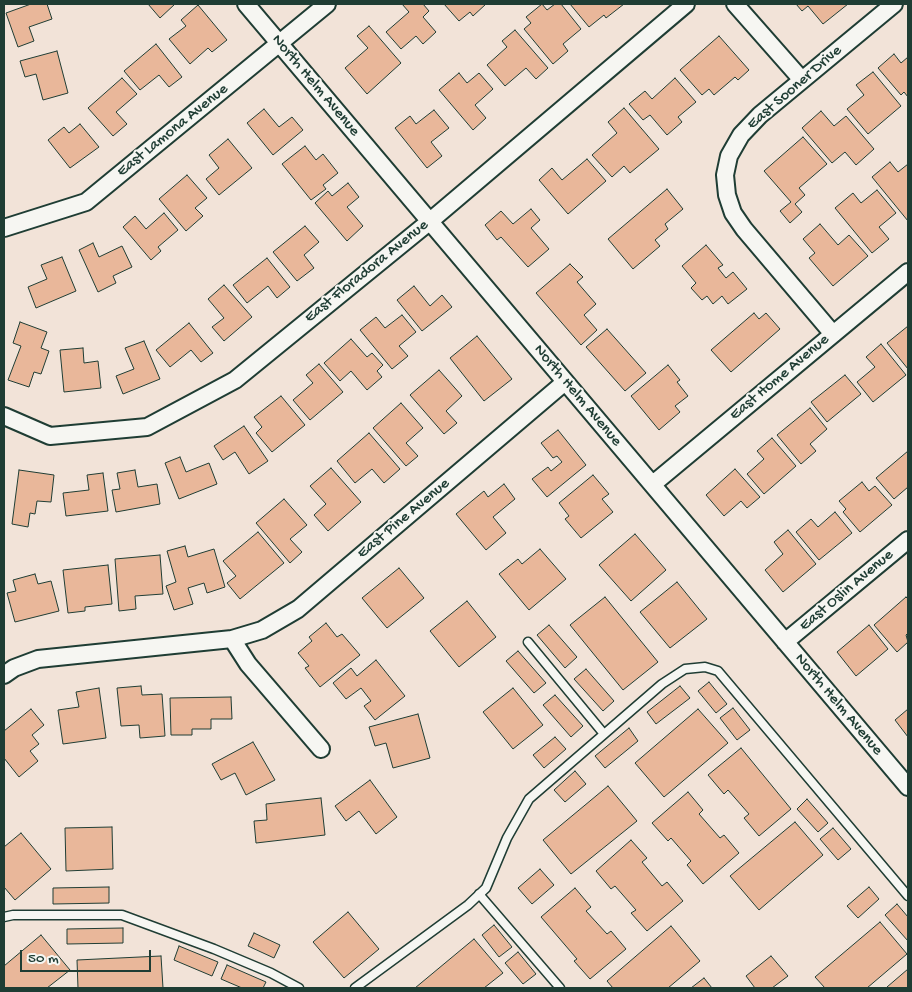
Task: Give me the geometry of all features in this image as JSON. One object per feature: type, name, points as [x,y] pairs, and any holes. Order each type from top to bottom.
[{"type":"street","name":"North Helm Avenue","points":[[246,4],[908,787]]},
{"type":"street","name":"East Lamona Avenue","points":[[4,228],[86,202],[327,4]]},
{"type":"street","name":"East Floradora Avenue","points":[[4,416],[50,436],[147,427],[235,380],[429,222],[686,4]]},
{"type":"street","points":[[735,4],[802,80]]},
{"type":"street","name":"East Sooner Drive","points":[[833,334],[744,229],[733,212],[727,195],[725,175],[729,156],[741,135],[760,115],[894,4]]},
{"type":"street","name":"East Home Avenue","points":[[653,484],[908,272]]},
{"type":"street","name":"East Pine Avenue","points":[[4,676],[14,668],[38,659],[232,639],[262,630],[298,609],[565,382]]},
{"type":"street","name":"East Oslin Avenue","points":[[785,642],[908,540]]},
{"type":"street","points":[[232,639],[248,664],[321,749]]},
{"type":"lane","points":[[528,642],[604,734]]},
{"type":"lane","points":[[355,988],[468,905],[486,888],[507,838],[529,799],[662,684],[685,669],[705,667],[718,671],[908,896]]},
{"type":"lane","points":[[479,894],[560,988]]},
{"type":"lane","points":[[4,918],[13,915],[122,915],[239,959],[299,988]]},
{"type":"building","points":[[31,4],[47,4],[52,19],[29,27],[34,41],[18,47],[6,13]]},
{"type":"building","points":[[148,4],[175,4],[160,18]]},
{"type":"building","points":[[402,4],[423,4],[429,11],[423,17],[436,32],[423,44],[416,36],[401,49],[386,32],[409,12]]},
{"type":"building","points":[[444,4],[486,4],[473,16],[470,12],[459,21]]},
{"type":"building","points":[[542,4],[547,10],[555,4],[561,4],[581,29],[563,44],[568,51],[553,64],[524,29],[531,23],[526,17]]},
{"type":"building","points":[[570,4],[624,4],[606,18],[604,15],[589,27]]},
{"type":"building","points":[[796,4],[848,4],[823,24],[808,6],[802,11]]},
{"type":"building","points":[[198,5],[227,40],[212,52],[208,48],[190,64],[169,39],[186,26],[181,20]]},
{"type":"building","points":[[369,26],[401,63],[367,94],[345,68],[368,48],[357,36]]},
{"type":"building","points":[[515,30],[548,68],[536,79],[526,68],[505,86],[487,65],[507,47],[502,41]]},
{"type":"building","points":[[719,36],[749,70],[738,80],[735,77],[714,95],[709,89],[702,95],[680,70]]},
{"type":"building","points":[[156,44],[182,77],[169,87],[159,75],[140,90],[124,71]]},
{"type":"building","points":[[57,51],[68,93],[43,100],[36,74],[25,77],[20,61]]},
{"type":"building","points":[[894,54],[901,63],[908,57],[908,97],[904,92],[901,95],[878,68]]},
{"type":"building","points":[[873,72],[901,106],[868,134],[847,109],[864,95],[856,85]]},
{"type":"building","points":[[459,73],[467,83],[479,73],[493,89],[475,105],[486,118],[473,130],[439,90]]},
{"type":"building","points":[[122,78],[137,94],[116,112],[127,124],[113,136],[88,108]]},
{"type":"building","points":[[675,78],[696,102],[678,117],[682,122],[667,135],[650,115],[643,120],[629,104],[645,91],[652,99]]},
{"type":"building","points":[[624,108],[659,149],[630,173],[624,166],[612,177],[592,155],[617,133],[608,122]]},
{"type":"building","points":[[264,109],[279,127],[292,117],[303,130],[273,155],[247,123]]},
{"type":"building","points":[[434,110],[449,128],[431,142],[442,156],[427,168],[395,128],[410,116],[416,124]]},
{"type":"building","points":[[821,111],[834,126],[846,116],[874,149],[856,165],[845,152],[832,163],[802,128]]},
{"type":"building","points":[[80,124],[99,147],[70,168],[48,140],[64,127],[69,133]]},
{"type":"building","points":[[803,137],[827,164],[799,188],[805,195],[795,204],[802,212],[790,223],[780,211],[791,202],[764,171]]},
{"type":"building","points":[[228,139],[252,168],[219,195],[206,179],[219,168],[209,155]]},
{"type":"building","points":[[305,146],[316,160],[323,154],[338,173],[323,185],[326,189],[311,200],[282,164]]},
{"type":"building","points":[[587,159],[606,181],[568,214],[539,180],[552,168],[562,180]]},
{"type":"building","points":[[890,162],[898,172],[908,164],[908,221],[872,177]]},
{"type":"building","points":[[187,175],[207,198],[195,208],[203,216],[186,231],[159,199]]},
{"type":"building","points":[[348,183],[359,197],[347,207],[363,226],[347,241],[315,203],[328,191],[332,196]]},
{"type":"building","points":[[667,189],[683,209],[665,224],[668,229],[655,240],[660,246],[633,269],[608,239]]},
{"type":"building","points":[[877,190],[896,213],[879,227],[889,239],[872,253],[835,208],[853,193],[861,203]]},
{"type":"building","points":[[531,209],[540,220],[531,228],[549,249],[528,267],[501,237],[497,240],[485,225],[501,211],[513,224]]},
{"type":"building","points":[[164,213],[178,230],[158,247],[161,251],[151,260],[123,227],[135,216],[146,229]]},
{"type":"building","points":[[820,224],[838,245],[849,235],[868,256],[833,286],[809,258],[815,253],[803,239]]},
{"type":"building","points":[[305,226],[319,242],[304,255],[314,268],[297,281],[273,252]]},
{"type":"building","points":[[93,243],[99,257],[122,246],[132,267],[113,276],[116,283],[98,292],[79,250]]},
{"type":"building","points":[[706,245],[723,265],[718,268],[726,278],[733,272],[747,289],[728,304],[722,296],[713,304],[707,296],[702,300],[691,288],[696,283],[682,266]]},
{"type":"building","points":[[62,257],[76,291],[36,308],[28,287],[47,279],[41,265]]},
{"type":"building","points":[[267,258],[290,287],[277,298],[268,286],[247,303],[233,285]]},
{"type":"building","points":[[570,264],[583,277],[577,282],[596,304],[584,315],[597,330],[581,345],[536,293]]},
{"type":"building","points":[[224,285],[252,317],[224,341],[212,327],[224,318],[208,299]]},
{"type":"building","points":[[414,286],[430,306],[442,295],[452,307],[422,331],[397,300]]},
{"type":"building","points":[[754,313],[759,319],[766,313],[780,329],[731,372],[711,350]]},
{"type":"building","points":[[402,315],[416,332],[399,346],[408,356],[392,369],[360,330],[376,317],[385,328]]},
{"type":"building","points":[[20,322],[47,332],[41,348],[49,351],[41,374],[34,372],[29,387],[8,380],[21,346],[13,343]]},
{"type":"building","points":[[189,323],[213,353],[201,362],[191,350],[170,367],[156,350]]},
{"type":"building","points":[[908,326],[908,369],[887,343]]},
{"type":"building","points":[[607,329],[646,373],[625,391],[586,347]]},
{"type":"building","points":[[477,336],[512,379],[484,401],[450,358]]},
{"type":"building","points":[[351,339],[367,357],[372,353],[383,365],[377,371],[382,377],[367,390],[351,371],[340,381],[324,363]]},
{"type":"building","points":[[144,341],[160,379],[123,394],[116,376],[134,369],[125,348]]},
{"type":"building","points":[[881,344],[906,375],[873,402],[857,382],[875,367],[866,357]]},
{"type":"building","points":[[83,348],[84,363],[98,361],[101,388],[64,392],[60,350]]},
{"type":"building","points":[[319,364],[343,392],[310,420],[293,400],[313,383],[306,375]]},
{"type":"building","points":[[668,365],[680,380],[677,382],[688,396],[675,406],[680,412],[659,430],[631,396]]},
{"type":"building","points":[[439,370],[462,396],[446,411],[457,423],[444,434],[410,395]]},
{"type":"building","points":[[845,375],[861,394],[827,422],[811,402]]},
{"type":"building","points":[[281,396],[305,425],[272,452],[256,433],[262,427],[254,417]]},
{"type":"building","points":[[401,403],[423,428],[406,443],[418,456],[406,466],[373,428]]},
{"type":"building","points":[[810,408],[827,429],[810,444],[816,451],[801,464],[777,435]]},
{"type":"building","points":[[244,426],[268,461],[249,474],[235,452],[223,460],[214,446]]},
{"type":"building","points":[[558,430],[586,465],[547,497],[532,479],[548,467],[551,471],[562,462],[557,456],[553,458],[541,443]]},
{"type":"building","points":[[369,433],[400,469],[384,483],[372,469],[355,483],[337,461]]},
{"type":"building","points":[[772,438],[796,466],[764,494],[747,474],[764,459],[757,451]]},
{"type":"building","points":[[908,451],[908,487],[894,499],[876,478]]},
{"type":"building","points":[[180,457],[186,472],[209,463],[217,484],[179,499],[165,463]]},
{"type":"building","points":[[331,468],[361,502],[328,531],[314,515],[326,504],[310,486]]},
{"type":"building","points":[[735,469],[760,497],[747,508],[741,501],[724,516],[706,495]]},
{"type":"building","points":[[19,470],[54,475],[51,502],[37,501],[35,514],[30,513],[28,527],[12,524]]},
{"type":"building","points":[[135,470],[138,487],[157,484],[160,504],[116,512],[112,490],[120,489],[117,473]]},
{"type":"building","points":[[103,473],[108,511],[66,516],[63,493],[89,490],[87,475]]},
{"type":"building","points":[[593,475],[609,494],[602,499],[613,512],[581,538],[565,519],[569,516],[559,503]]},
{"type":"building","points":[[862,482],[869,491],[875,486],[892,505],[860,532],[843,512],[846,509],[839,501]]},
{"type":"building","points":[[504,484],[515,499],[493,517],[506,533],[486,550],[456,514],[484,491],[488,497]]},
{"type":"building","points":[[284,499],[307,525],[290,539],[302,552],[290,563],[256,523]]},
{"type":"building","points":[[835,512],[852,533],[819,560],[796,532],[811,519],[818,527]]},
{"type":"building","points":[[788,530],[816,564],[783,592],[765,570],[783,554],[774,542]]},
{"type":"building","points":[[258,532],[284,563],[240,599],[227,583],[236,576],[223,561]]},
{"type":"building","points":[[635,534],[666,570],[631,601],[599,565]]},
{"type":"building","points":[[185,546],[188,557],[214,549],[225,587],[207,593],[204,583],[188,588],[193,604],[174,610],[166,586],[176,582],[167,551]]},
{"type":"building","points":[[540,549],[566,579],[529,610],[499,574],[518,559],[522,564]]},
{"type":"building","points":[[160,555],[163,594],[135,596],[136,609],[119,611],[115,559]]},
{"type":"building","points":[[108,565],[112,604],[85,607],[85,611],[68,613],[63,570]]},
{"type":"building","points":[[399,568],[424,598],[387,628],[362,598]]},
{"type":"building","points":[[35,574],[38,584],[51,581],[59,611],[15,622],[7,593],[16,591],[13,580]]},
{"type":"building","points":[[677,582],[707,619],[670,648],[640,612]]},
{"type":"building","points":[[605,597],[658,662],[623,690],[570,625]]},
{"type":"building","points":[[906,597],[908,599],[908,633],[906,635],[908,642],[897,652],[874,625]]},
{"type":"building","points":[[467,601],[496,637],[459,667],[430,631]]},
{"type":"building","points":[[326,623],[337,637],[342,634],[360,655],[320,687],[305,668],[309,666],[298,653],[312,641],[309,637]]},
{"type":"building","points":[[549,625],[577,657],[565,668],[537,635]]},
{"type":"building","points":[[869,625],[888,649],[856,676],[837,652]]},
{"type":"building","points":[[518,651],[546,683],[534,693],[506,661]]},
{"type":"building","points":[[376,660],[405,696],[375,720],[364,706],[371,701],[361,688],[346,699],[333,683],[351,668],[357,676]]},
{"type":"building","points":[[586,669],[614,701],[603,711],[574,679]]},
{"type":"building","points":[[709,682],[727,704],[716,713],[698,691]]},
{"type":"building","points":[[141,686],[142,695],[162,694],[165,736],[140,738],[139,725],[121,726],[117,688]]},
{"type":"building","points":[[680,686],[690,698],[656,724],[647,712]]},
{"type":"building","points":[[99,688],[106,738],[63,744],[58,710],[79,707],[76,692]]},
{"type":"building","points":[[513,688],[543,725],[513,749],[483,712]]},
{"type":"building","points":[[555,695],[583,726],[571,737],[543,705]]},
{"type":"building","points":[[231,697],[232,719],[211,719],[211,729],[192,729],[192,735],[171,735],[170,698]]},
{"type":"building","points":[[733,708],[750,730],[737,740],[720,718]]},
{"type":"building","points":[[31,709],[44,725],[32,735],[39,744],[30,751],[38,761],[19,777],[4,758],[4,731]]},
{"type":"building","points":[[698,709],[728,743],[664,797],[635,763]]},
{"type":"building","points":[[908,709],[908,737],[895,720]]},
{"type":"building","points":[[418,714],[430,758],[393,768],[386,743],[375,746],[369,727]]},
{"type":"building","points":[[629,728],[638,741],[605,768],[595,756]]},
{"type":"building","points":[[555,737],[566,749],[544,768],[533,755]]},
{"type":"building","points":[[253,742],[275,780],[246,795],[235,773],[221,780],[212,764]]},
{"type":"building","points":[[741,748],[791,809],[759,836],[744,818],[749,814],[728,790],[724,794],[708,775]]},
{"type":"building","points":[[575,771],[586,784],[565,802],[554,790]]},
{"type":"building","points":[[370,780],[397,817],[376,834],[359,811],[346,821],[335,806]]},
{"type":"building","points":[[608,786],[637,821],[571,874],[543,840]]},
{"type":"building","points":[[688,792],[703,810],[699,814],[720,838],[724,835],[739,853],[703,884],[687,865],[691,861],[671,838],[668,841],[652,823]]},
{"type":"building","points":[[321,798],[325,835],[256,843],[254,821],[267,820],[266,804]]},
{"type":"building","points":[[807,799],[828,823],[818,832],[797,809]]},
{"type":"building","points":[[795,822],[823,855],[759,910],[730,876]]},
{"type":"building","points":[[112,827],[113,869],[66,871],[65,828]]},
{"type":"building","points":[[833,828],[851,849],[838,860],[820,839]]},
{"type":"building","points":[[21,833],[51,869],[15,900],[4,887],[4,847]]},
{"type":"building","points":[[631,840],[647,858],[642,862],[662,886],[667,882],[683,901],[647,931],[631,913],[636,910],[615,886],[611,889],[596,871]]},
{"type":"building","points":[[540,869],[554,885],[532,904],[518,888]]},
{"type":"building","points":[[109,887],[109,903],[53,904],[53,888]]},
{"type":"building","points":[[869,887],[879,899],[858,918],[847,906]]},
{"type":"building","points":[[575,888],[591,907],[586,911],[607,934],[611,931],[626,949],[590,979],[574,961],[577,959],[541,917]]},
{"type":"building","points":[[897,904],[908,917],[908,941],[885,915]]},
{"type":"building","points":[[348,912],[379,949],[344,978],[313,942]]},
{"type":"building","points":[[880,922],[907,954],[867,988],[825,988],[815,977]]},
{"type":"building","points":[[494,925],[512,947],[499,957],[482,935]]},
{"type":"building","points":[[671,926],[700,961],[668,988],[613,988],[607,981]]},
{"type":"building","points":[[123,928],[123,943],[67,944],[67,929]]},
{"type":"building","points":[[254,933],[280,945],[274,958],[248,946]]},
{"type":"building","points":[[41,935],[70,970],[47,988],[4,988],[4,966]]},
{"type":"building","points":[[474,939],[503,973],[484,988],[415,988]]},
{"type":"building","points":[[179,946],[218,962],[212,976],[174,960]]},
{"type":"building","points":[[518,952],[536,974],[523,984],[505,963]]},
{"type":"building","points":[[161,956],[163,988],[78,988],[77,960]]},
{"type":"building","points":[[771,956],[788,976],[772,988],[755,988],[746,976]]},
{"type":"building","points":[[227,965],[266,982],[263,988],[242,988],[221,979]]},
{"type":"building","points":[[908,969],[908,988],[887,987]]},
{"type":"building","points":[[704,978],[712,988],[691,988]]}]
